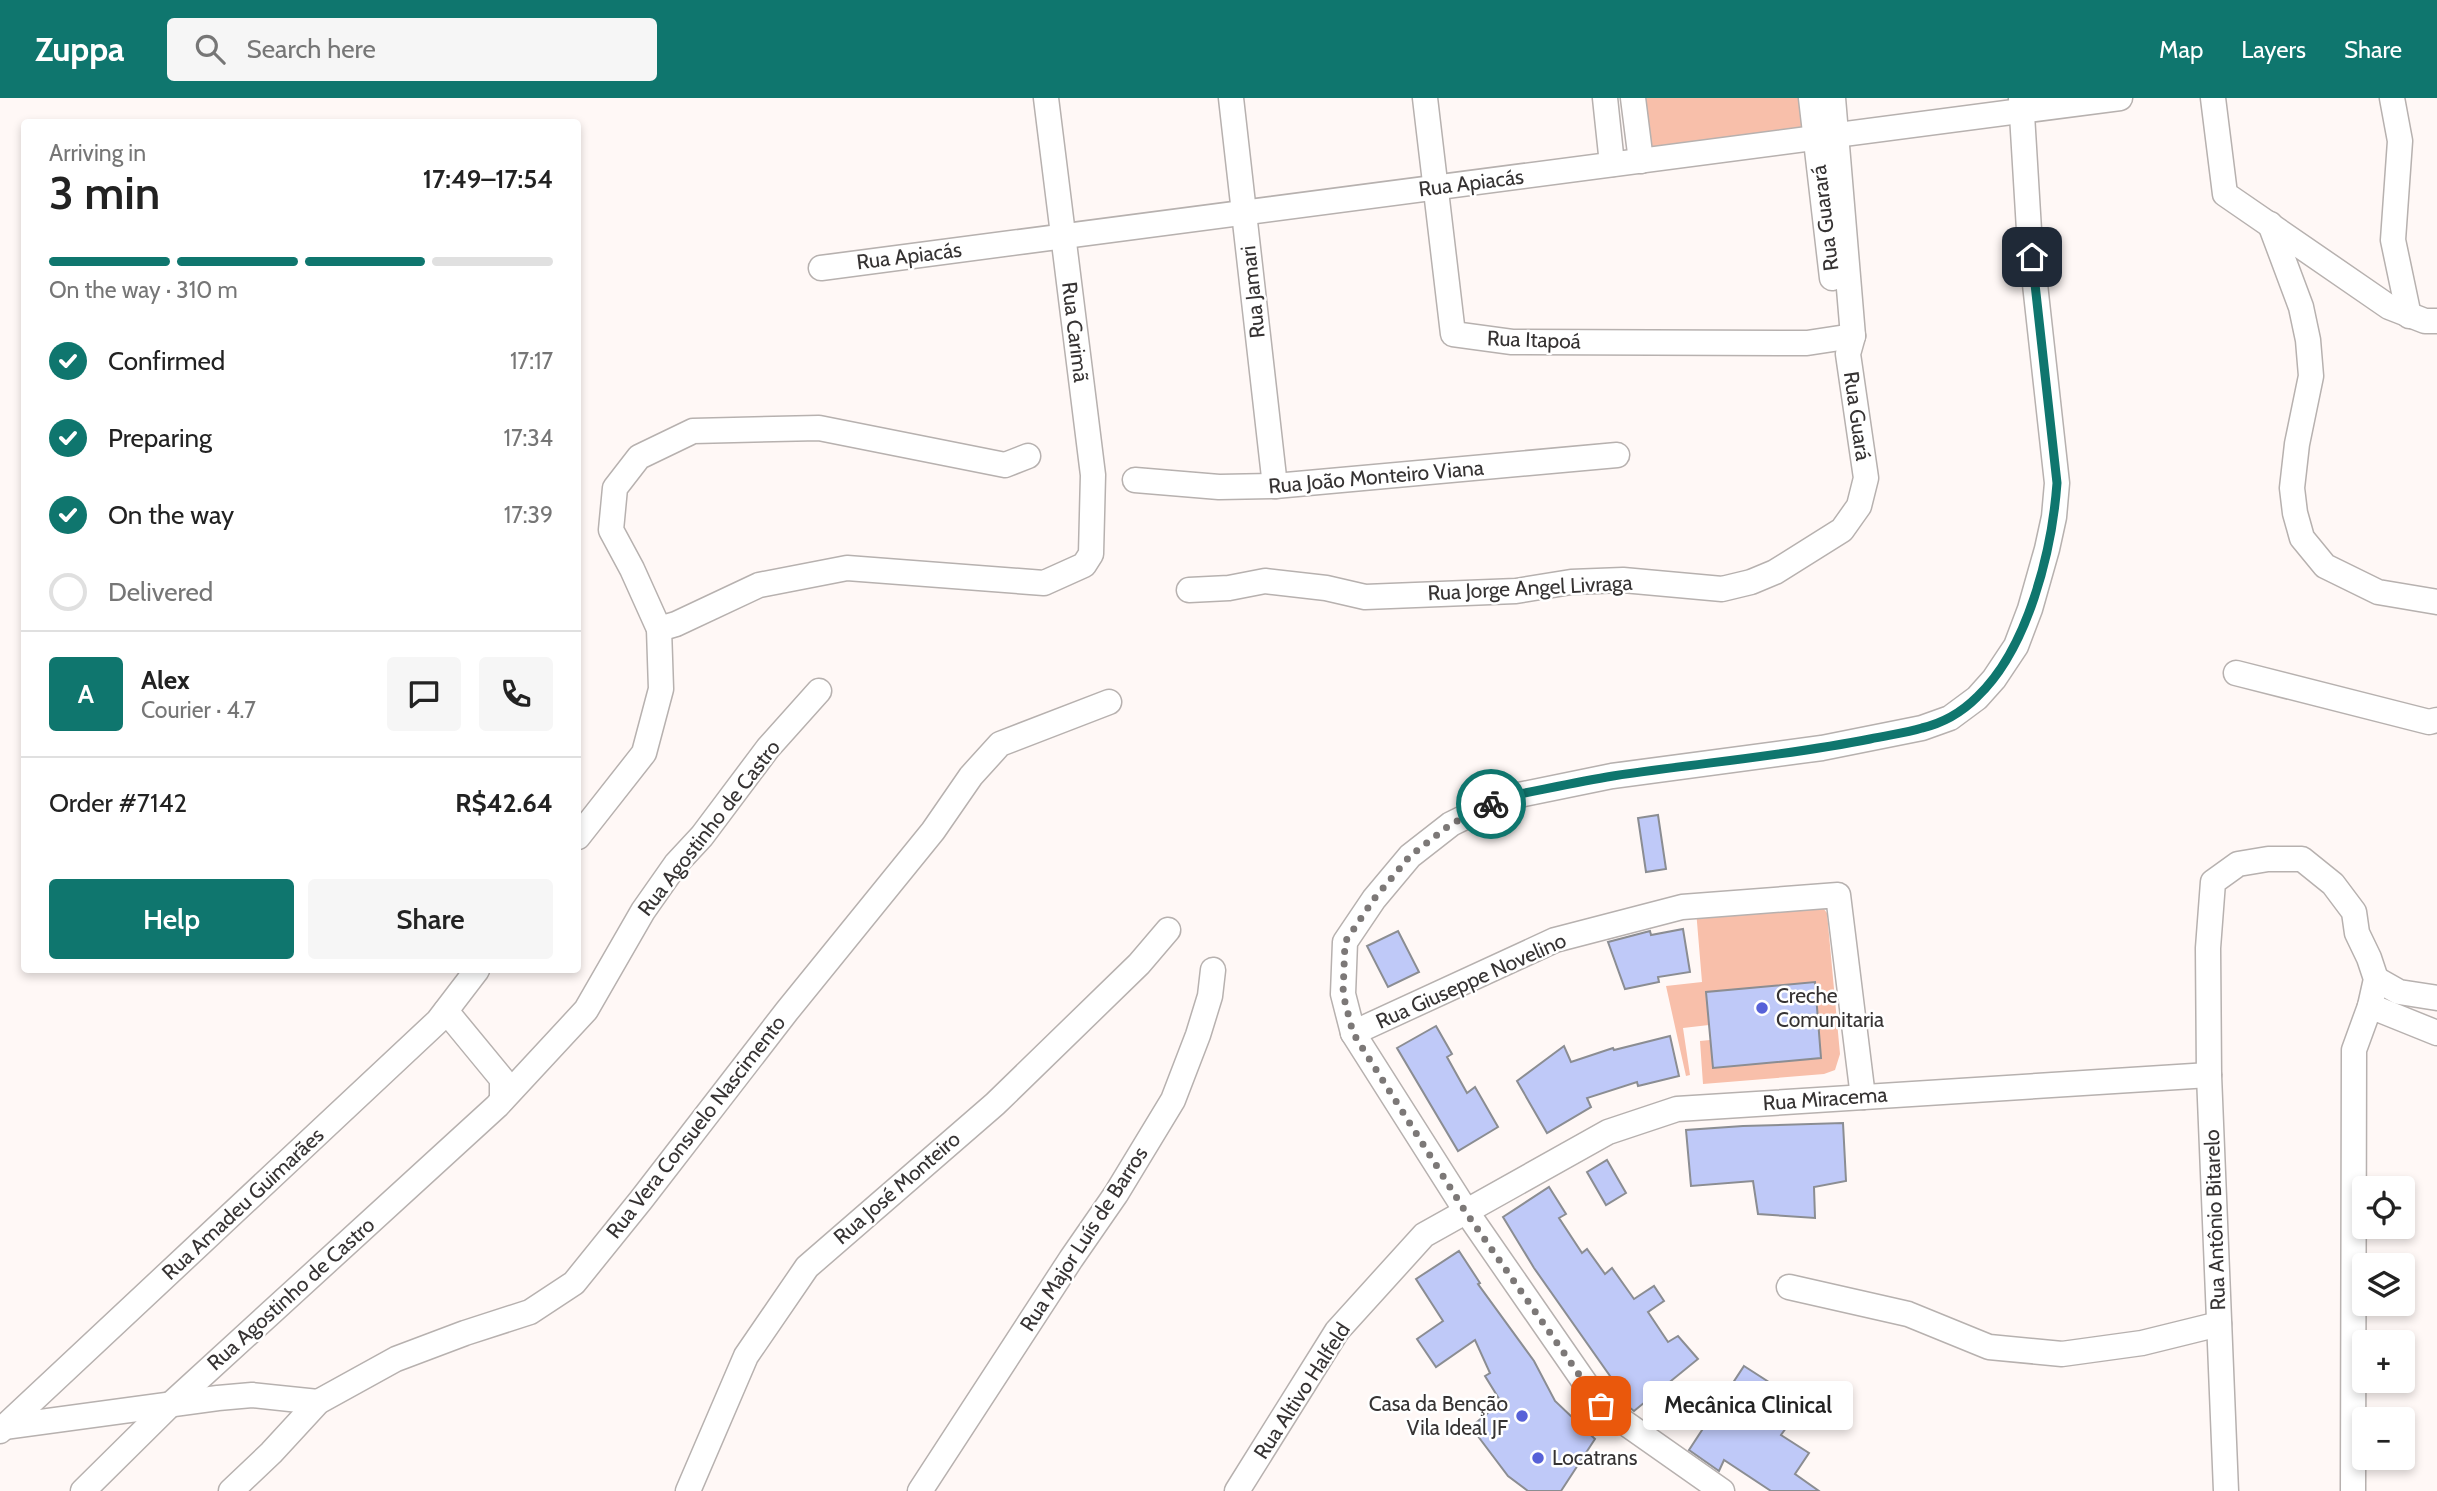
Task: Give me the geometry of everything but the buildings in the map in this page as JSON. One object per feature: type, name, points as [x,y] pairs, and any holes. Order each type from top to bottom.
[{"type":"street","name":"Rua Carimã","points":[[659,629],[676,624],[759,584],[847,568],[1044,583],[1084,565],[1091,554],[1093,475],[1046,98]]},
{"type":"street","name":"Rua Jamari","points":[[1231,98],[1275,486]]},
{"type":"street","name":"Rua Itapoá","points":[[1425,98],[1453,334],[1512,342],[1846,343]]},
{"type":"street","points":[[1605,98],[1612,164]]},
{"type":"street","points":[[1633,98],[1640,161]]},
{"type":"street","name":"Rua Guarará","points":[[1811,98],[1826,136]]},
{"type":"street","name":"Rua Guarará","points":[[1833,98],[1826,136],[1830,253],[1846,343]]},
{"type":"street","name":"Rua Apiacás","points":[[821,268],[1826,136],[2022,104],[2120,98]]},
{"type":"street","points":[[2213,98],[2225,194],[2389,307],[2425,321],[2437,321]]},
{"type":"street","points":[[2392,98],[2400,141],[2393,240],[2409,316]]},
{"type":"street","points":[[1722,1491],[1601,1406],[1465,1211],[1353,1033],[1343,994],[1345,942],[1374,899],[1410,856],[1451,824],[1504,797],[1612,776],[1822,748],[1922,728],[1951,718],[1977,698],[1994,679],[2016,646],[2030,609],[2054,517],[2057,483],[2029,230],[2022,104]]},
{"type":"street","points":[[2270,225],[2301,307],[2308,340],[2311,376],[2297,444],[2292,488],[2302,538],[2325,566],[2378,592],[2437,602]]},
{"type":"street","name":"Rua Guará","points":[[1846,343],[1866,478]]},
{"type":"street","points":[[581,833],[643,753],[661,689],[659,629],[611,530],[615,488],[639,457],[693,431],[819,428],[1005,465],[1028,456]]},
{"type":"street","name":"Rua João Monteiro Viana","points":[[1135,480],[1219,487],[1275,486],[1617,455]]},
{"type":"street","name":"Rua Jorge Angel Livraga","points":[[1189,590],[1230,588],[1265,581],[1326,588],[1364,597],[1516,591],[1571,582],[1623,580],[1722,589],[1751,582],[1775,572],[1842,530],[1859,506],[1866,478]]},
{"type":"street","points":[[2236,673],[2416,719],[2429,722],[2437,720]]},
{"type":"street","name":"Rua Agostinho de Castro","points":[[83,1491],[171,1404],[502,1100],[586,1010],[643,911],[676,864],[702,836],[768,748],[819,691]]},
{"type":"street","name":"Rua Vera Consuelo Nascimento","points":[[231,1491],[318,1402],[396,1360],[464,1333],[530,1312],[574,1283],[795,1000],[933,831],[971,776],[1000,744],[1109,702]]},
{"type":"street","name":"Rua Antônio Bitarelo","points":[[2226,1491],[2209,1075],[2208,948],[2213,882],[2238,864],[2268,859],[2302,859],[2333,884],[2354,912],[2357,933],[2376,979]]},
{"type":"street","name":"Rua Giuseppe Novelino","points":[[1353,1033],[1555,940],[1682,907],[1838,895],[1863,1097]]},
{"type":"street","name":"Rua José Monteiro","points":[[688,1491],[746,1356],[807,1267],[995,1104],[1139,964],[1168,930]]},
{"type":"street","name":"Rua Major Luís de Barros","points":[[920,1491],[1071,1259],[1116,1195],[1173,1100],[1202,1022],[1210,996],[1213,970]]},
{"type":"street","name":"Rua Amadeu Guimarães","points":[[2,1429],[438,1021],[475,973]]},
{"type":"street","points":[[2353,1491],[2354,1050],[2370,1006],[2376,979],[2399,992],[2437,998]]},
{"type":"street","points":[[2370,1006],[2437,1033]]},
{"type":"street","points":[[446,1011],[502,1079],[502,1100]]},
{"type":"street","name":"Rua Miracema","points":[[1465,1211],[1608,1132],[1677,1109],[2209,1075]]},
{"type":"street","name":"Rua Altivo Halfeld","points":[[1237,1491],[1337,1331],[1424,1236],[1465,1211]]},
{"type":"street","points":[[1789,1287],[1908,1314],[1989,1347],[2062,1354],[2142,1343],[2219,1324]]},
{"type":"street","points":[[2,1429],[252,1395],[318,1402]]},
{"type":"shaded area","points":[[1640,98],[1806,98],[1809,135],[1645,153]]},
{"type":"shaded area","points":[[1819,903],[1827,913],[1840,1054],[1835,1070],[1824,1074],[1703,1084],[1700,1041],[1710,1040],[1713,1068],[1821,1058],[1814,982],[1706,992],[1709,1025],[1683,1028],[1690,1075],[1686,1076],[1666,986],[1702,982],[1696,910]]},
{"type":"way so far","points":[[1491,804],[1451,824],[1410,856],[1374,899],[1345,942],[1343,994],[1353,1033],[1465,1211],[1601,1406]]},
{"type":"place","name":"Creche Comunitaria","points":[[1762,1008]]},
{"type":"place","name":"Mecânica Clinical","points":[[1601,1406]]},
{"type":"place","name":"Casa da Benção Vila Ideal JF","points":[[1522,1416]]},
{"type":"place","name":"Locatrans","points":[[1538,1458]]},
{"type":"route","points":[[1491,804],[1504,797],[1612,776],[1822,748],[1922,728],[1951,718],[1977,698],[1994,679],[2016,646],[2030,609],[2054,517],[2057,483],[2032,257]]}]
